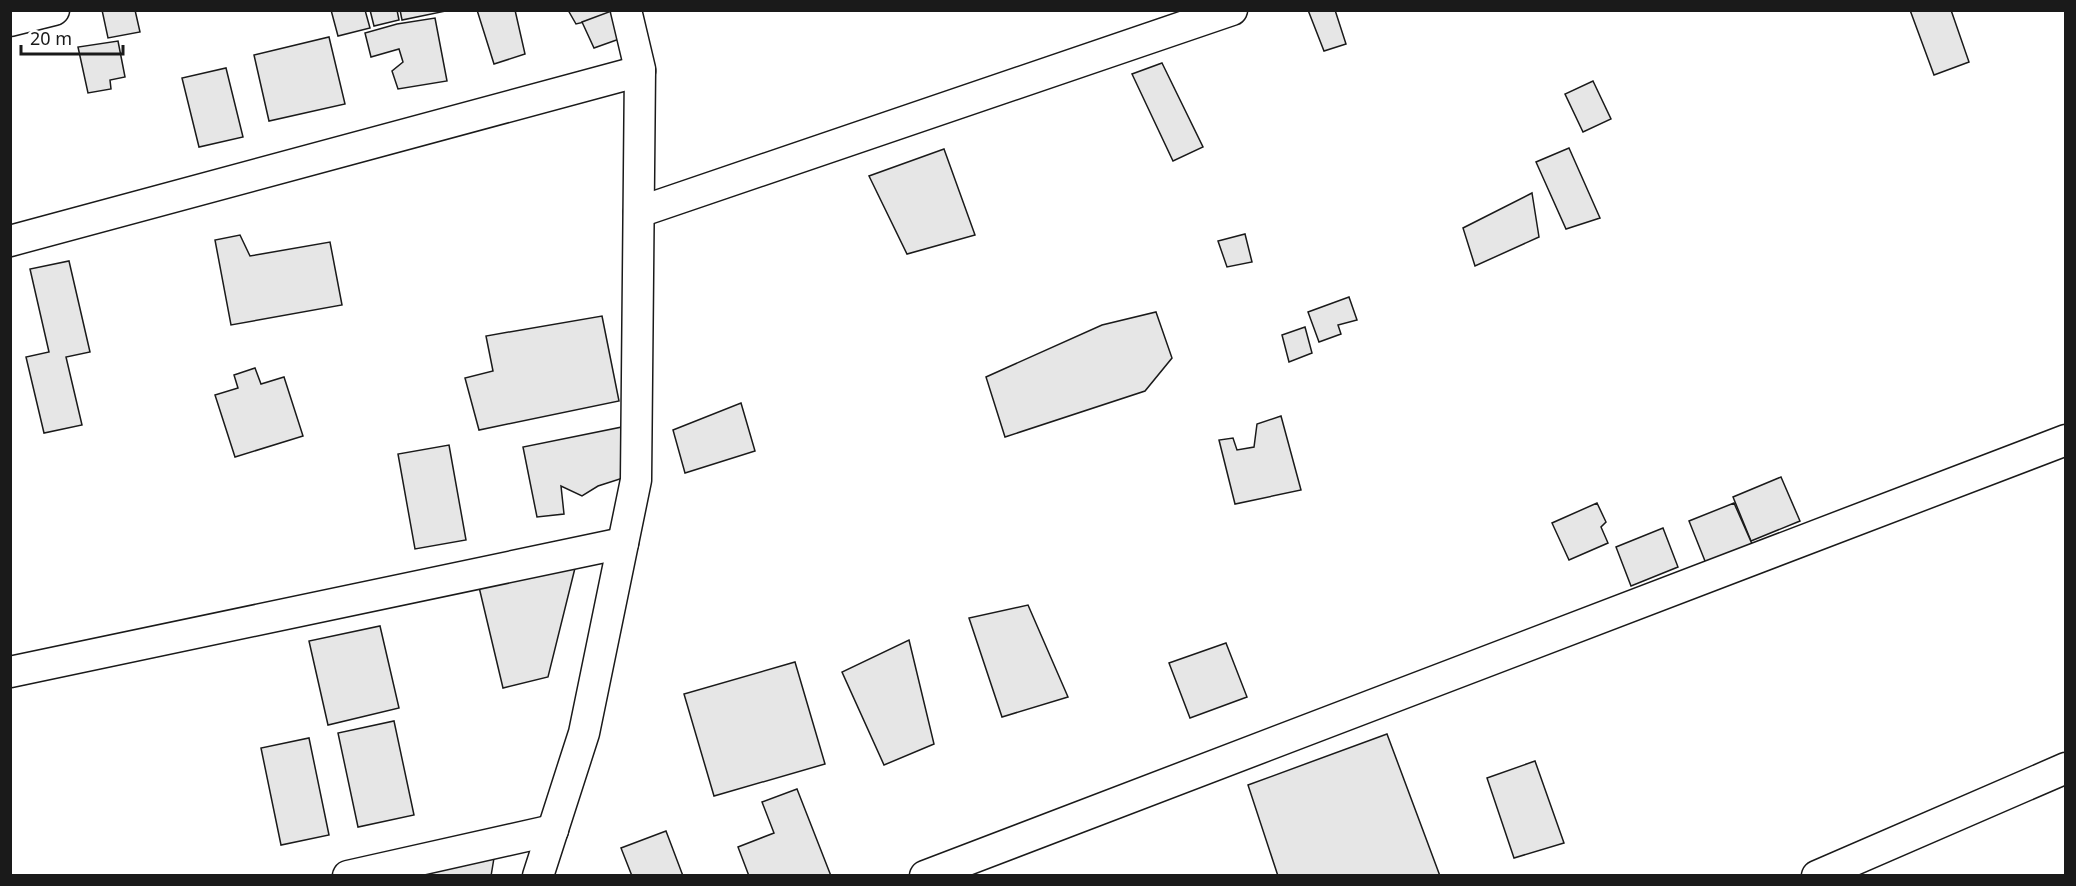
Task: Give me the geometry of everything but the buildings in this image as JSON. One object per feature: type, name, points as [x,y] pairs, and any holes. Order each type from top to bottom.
[{"type":"street","points":[[10,21],[54,10]]},
{"type":"street","points":[[538,876],[584,734],[636,480],[640,71],[626,10]]},
{"type":"street","points":[[639,212],[1232,10]]},
{"type":"street","points":[[10,241],[640,71]]},
{"type":"street","points":[[926,876],[2066,440]]},
{"type":"street","points":[[10,672],[623,543]]},
{"type":"street","points":[[1817,876],[2066,768]]},
{"type":"street","points":[[348,876],[553,830]]}]
